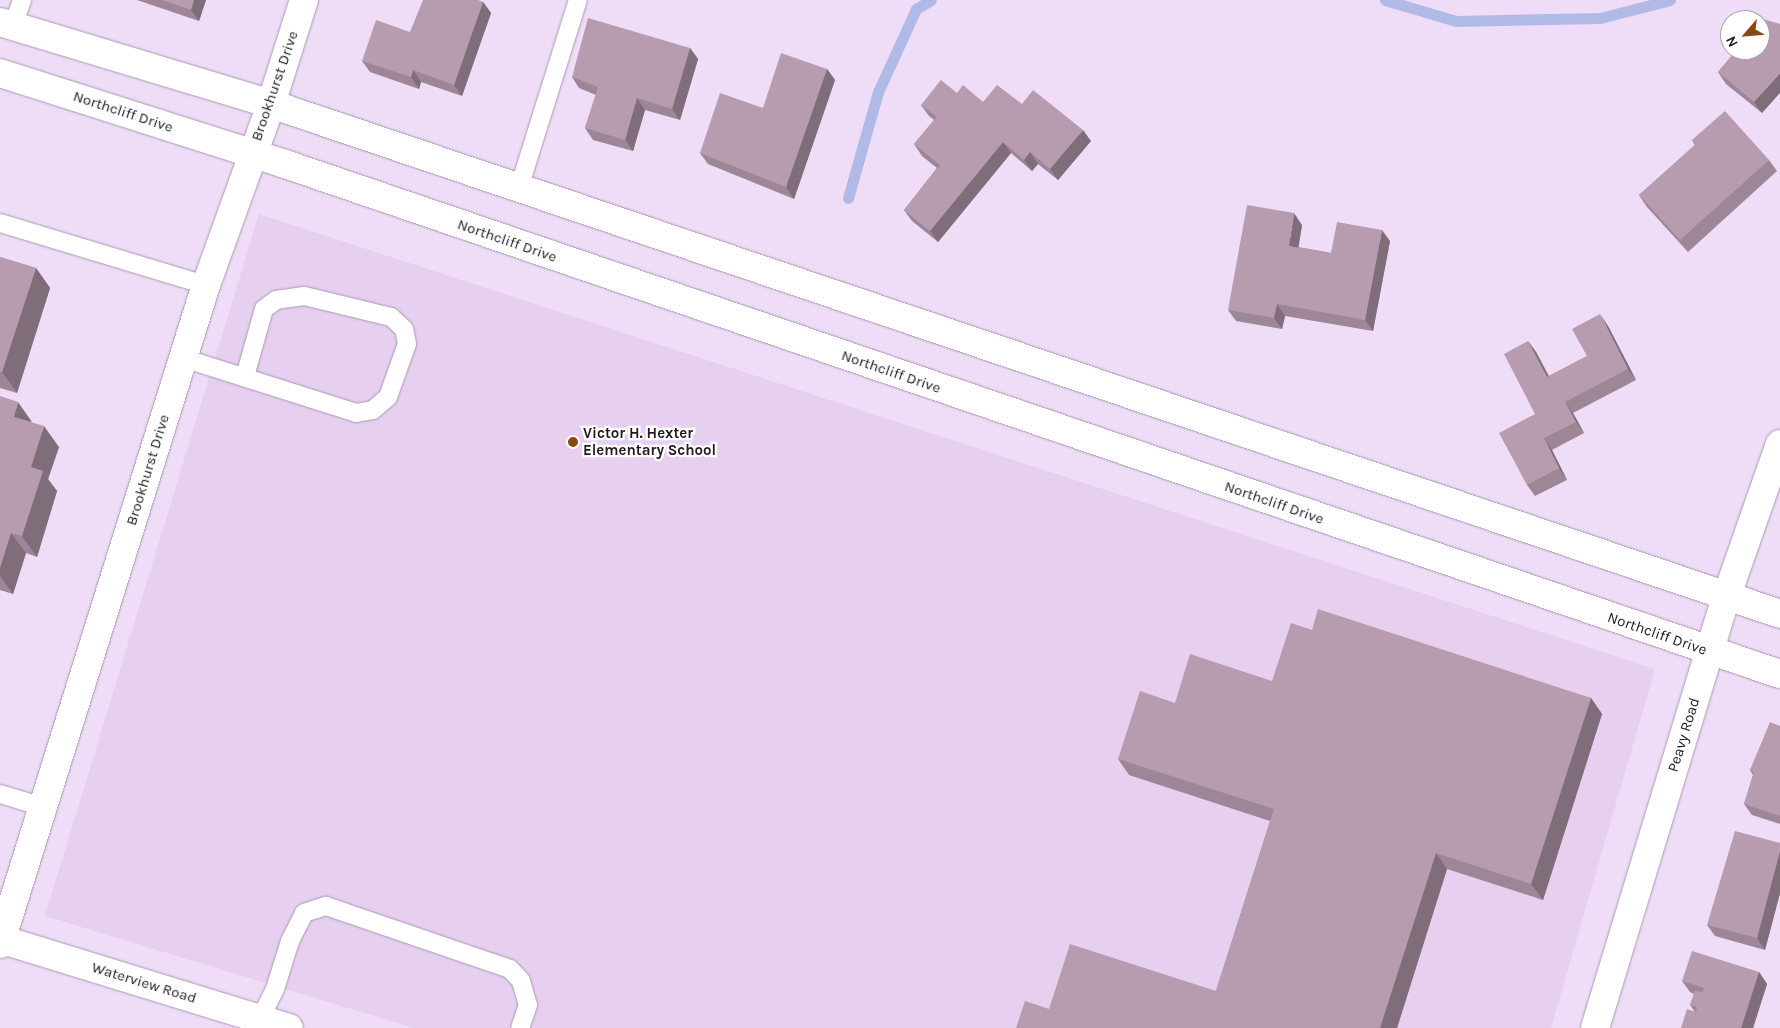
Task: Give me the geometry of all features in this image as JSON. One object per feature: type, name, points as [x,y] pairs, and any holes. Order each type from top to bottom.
[{"type":"street","name":"Brookhurst Drive","points":[[0,941],[206,285],[271,104],[304,0]]},
{"type":"street","points":[[7,24],[271,104],[1726,598],[1780,614]]},
{"type":"street","name":"Northcliff Drive","points":[[0,73],[252,153],[1710,653],[1780,674]]},
{"type":"street","name":"Peavy Road","points":[[1595,1028],[1726,598],[1780,444]]},
{"type":"street","name":"Waterview Road","points":[[0,941],[257,1023],[289,1028]]},
{"type":"lane","points":[[7,24],[22,0]]},
{"type":"lane","points":[[519,188],[578,0]]},
{"type":"lane","points":[[0,223],[206,285]]},
{"type":"lane","points":[[183,358],[245,376],[356,413],[373,410],[388,397],[407,344],[404,329],[391,317],[304,296],[276,300],[264,310],[245,376]]},
{"type":"lane","points":[[0,794],[43,807]]},
{"type":"lane","points":[[257,1023],[275,989],[290,941],[304,913],[326,906],[510,969],[521,981],[528,1005],[520,1028]]},
{"type":"shaded area","name":"Victor H. Hexter Elementary School","points":[[259,214],[1655,669],[1551,1028],[414,1028],[45,916]]},
{"type":"building","points":[[162,0],[194,0],[191,10]]},
{"type":"building","points":[[423,0],[478,0],[483,2],[454,85],[413,70],[411,77],[362,61],[376,20],[410,32]]},
{"type":"building","points":[[588,18],[690,48],[672,109],[637,98],[625,140],[585,128],[598,87],[572,77]]},
{"type":"building","points":[[1770,21],[1780,24],[1780,73],[1754,102],[1718,72],[1728,60],[1770,60]]},
{"type":"building","points":[[781,53],[827,69],[786,187],[700,153],[720,93],[763,108]]},
{"type":"building","points":[[941,80],[957,93],[963,85],[983,102],[997,85],[1022,104],[1033,90],[1083,130],[1050,169],[1030,152],[1024,160],[1003,142],[930,231],[904,210],[940,165],[914,144],[937,117],[921,105]]},
{"type":"building","points":[[1725,111],[1769,160],[1680,240],[1639,195],[1696,144],[1692,140]]},
{"type":"building","points":[[1247,205],[1294,213],[1289,246],[1331,253],[1337,222],[1382,230],[1365,320],[1277,304],[1274,318],[1228,310]]},
{"type":"building","points":[[0,257],[36,268],[2,372],[0,372]]},
{"type":"building","points":[[1600,314],[1628,369],[1565,402],[1576,422],[1544,438],[1559,468],[1527,485],[1499,433],[1535,414],[1504,354],[1528,341],[1547,377],[1587,356],[1572,329]]},
{"type":"building","points":[[0,396],[18,402],[14,417],[44,426],[31,467],[43,471],[22,536],[11,533],[0,568]]},
{"type":"building","points":[[1318,609],[1591,698],[1531,884],[1436,853],[1380,1028],[1016,1028],[1025,1001],[1049,1009],[1070,944],[1216,991],[1274,809],[1118,759],[1140,691],[1175,703],[1190,654],[1272,681],[1291,623],[1312,630]]},
{"type":"building","points":[[1770,722],[1780,726],[1780,816],[1744,804],[1754,772],[1750,770]]},
{"type":"building","points":[[1735,831],[1780,843],[1780,851],[1757,938],[1707,925]]},
{"type":"building","points":[[1692,951],[1759,972],[1741,1028],[1681,1028],[1687,1009],[1696,1012],[1697,1007],[1690,1005],[1695,990],[1702,993],[1704,988],[1682,981]]},
{"type":"waterway","points":[[848,198],[878,92],[916,9],[931,0]]},
{"type":"waterway","points":[[1385,0],[1456,21],[1600,18],[1670,0]]},
{"type":"place","name":"Victor H. Hexter Elementary School","points":[[573,442]]}]
